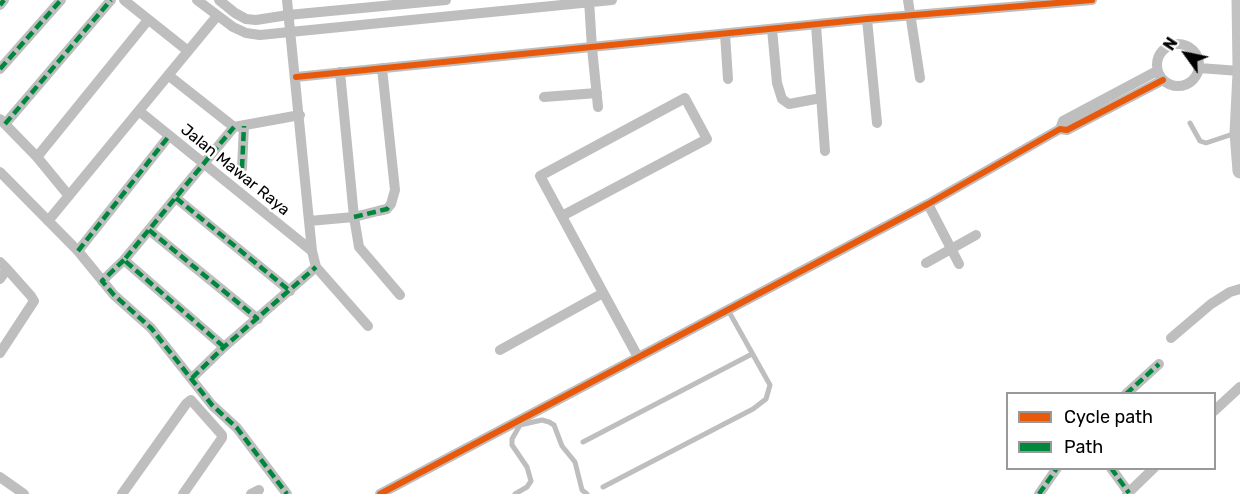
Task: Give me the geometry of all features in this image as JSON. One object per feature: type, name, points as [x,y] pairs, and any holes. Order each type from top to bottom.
[{"type":"main road","points":[[1239,0],[1240,171]]},
{"type":"street","points":[[0,5],[4,0]]},
{"type":"street","points":[[0,69],[61,0]]},
{"type":"street","points":[[69,196],[37,157],[3,122],[111,0]]},
{"type":"street","points":[[124,0],[188,51]]},
{"type":"street","points":[[197,0],[217,16],[246,33],[260,35],[612,0]]},
{"type":"street","points":[[219,0],[235,14],[256,20],[446,0]]},
{"type":"street","points":[[287,0],[312,251],[316,267],[368,326]]},
{"type":"street","points":[[908,0],[920,78]]},
{"type":"street","points":[[296,77],[867,19],[1092,0]]},
{"type":"street","points":[[589,1],[591,48],[598,107]]},
{"type":"street","points":[[48,221],[217,16]]},
{"type":"street","points":[[867,19],[877,123]]},
{"type":"street","points":[[37,157],[148,21]]},
{"type":"street","points":[[816,25],[825,151]]},
{"type":"street","points":[[772,29],[777,83],[782,99],[789,104],[821,98]]},
{"type":"street","points":[[725,34],[728,79]]},
{"type":"street","points":[[1178,44],[1192,50],[1197,56],[1198,68],[1189,84],[1173,86],[1160,75],[1159,56],[1170,46],[1178,44]]},
{"type":"street","points":[[309,221],[354,216],[387,209],[391,204],[394,190],[382,68]]},
{"type":"street","points":[[1198,68],[1240,71]]},
{"type":"street","points":[[340,72],[359,247],[400,295]]},
{"type":"street","points":[[168,75],[239,126]]},
{"type":"street","points":[[380,494],[928,204],[1060,129],[1067,130],[1160,75]]},
{"type":"street","points":[[544,97],[597,93]]},
{"type":"street","points":[[562,216],[706,139],[685,98],[540,176],[638,357]]},
{"type":"street","name":"Jalan Mawar Raya","points":[[139,111],[312,251]]},
{"type":"street","points":[[102,281],[124,260],[203,164],[239,126],[300,115]]},
{"type":"street","points":[[239,126],[242,168]]},
{"type":"street","points":[[78,251],[169,136]]},
{"type":"street","points":[[0,172],[78,251],[114,295],[151,328],[212,405],[237,428],[286,494]]},
{"type":"street","points":[[176,198],[290,291]]},
{"type":"street","points":[[928,204],[959,264]]},
{"type":"street","points":[[149,230],[258,319]]},
{"type":"street","points":[[926,263],[976,235]]},
{"type":"street","points":[[124,260],[224,347]]},
{"type":"street","points":[[0,279],[4,265]]},
{"type":"street","points":[[0,353],[34,301],[4,265]]},
{"type":"street","points":[[192,378],[316,267]]},
{"type":"street","points":[[1171,338],[1210,304],[1240,289]]},
{"type":"street","points":[[500,350],[603,293]]},
{"type":"street","points":[[1127,392],[1159,364]]},
{"type":"street","points":[[1216,410],[1240,387]]},
{"type":"street","points":[[122,494],[191,400],[222,435],[222,438],[183,494]]},
{"type":"street","points":[[1040,494],[1056,470]]},
{"type":"street","points":[[1112,470],[1128,493],[1153,470]]},
{"type":"street","points":[[0,477],[24,494]]},
{"type":"lane","points":[[1190,123],[1200,141],[1206,143],[1238,128]]},
{"type":"lane","points":[[603,487],[753,409],[766,399],[770,385],[728,310]]},
{"type":"lane","points":[[583,442],[752,354]]},
{"type":"lane","points":[[515,494],[527,487],[531,480],[527,467],[512,445],[512,439],[518,423],[542,420],[554,425],[562,446],[575,462],[582,490],[587,494]]},
{"type":"marked path","points":[[0,5],[4,0]]},
{"type":"marked path","points":[[0,69],[61,0]]},
{"type":"marked path","points":[[5,124],[111,0]]},
{"type":"marked path","points":[[242,168],[244,126]]},
{"type":"marked path","points":[[224,347],[124,260],[234,127]]},
{"type":"marked path","points":[[78,251],[169,136]]},
{"type":"marked path","points":[[176,198],[290,291]]},
{"type":"marked path","points":[[354,217],[387,209],[391,204]]},
{"type":"marked path","points":[[149,230],[258,319]]},
{"type":"marked path","points":[[124,260],[102,281],[151,328],[212,405],[237,428],[287,494]]},
{"type":"marked path","points":[[192,378],[316,267]]},
{"type":"marked path","points":[[1128,392],[1159,364]]},
{"type":"marked path","points":[[1039,494],[1056,470]]},
{"type":"marked path","points":[[1112,470],[1129,493]]},
{"type":"cycle path","points":[[296,77],[867,19],[1092,0]]},
{"type":"cycle path","points":[[380,494],[928,204],[1060,129],[1067,130],[1163,80]]}]
